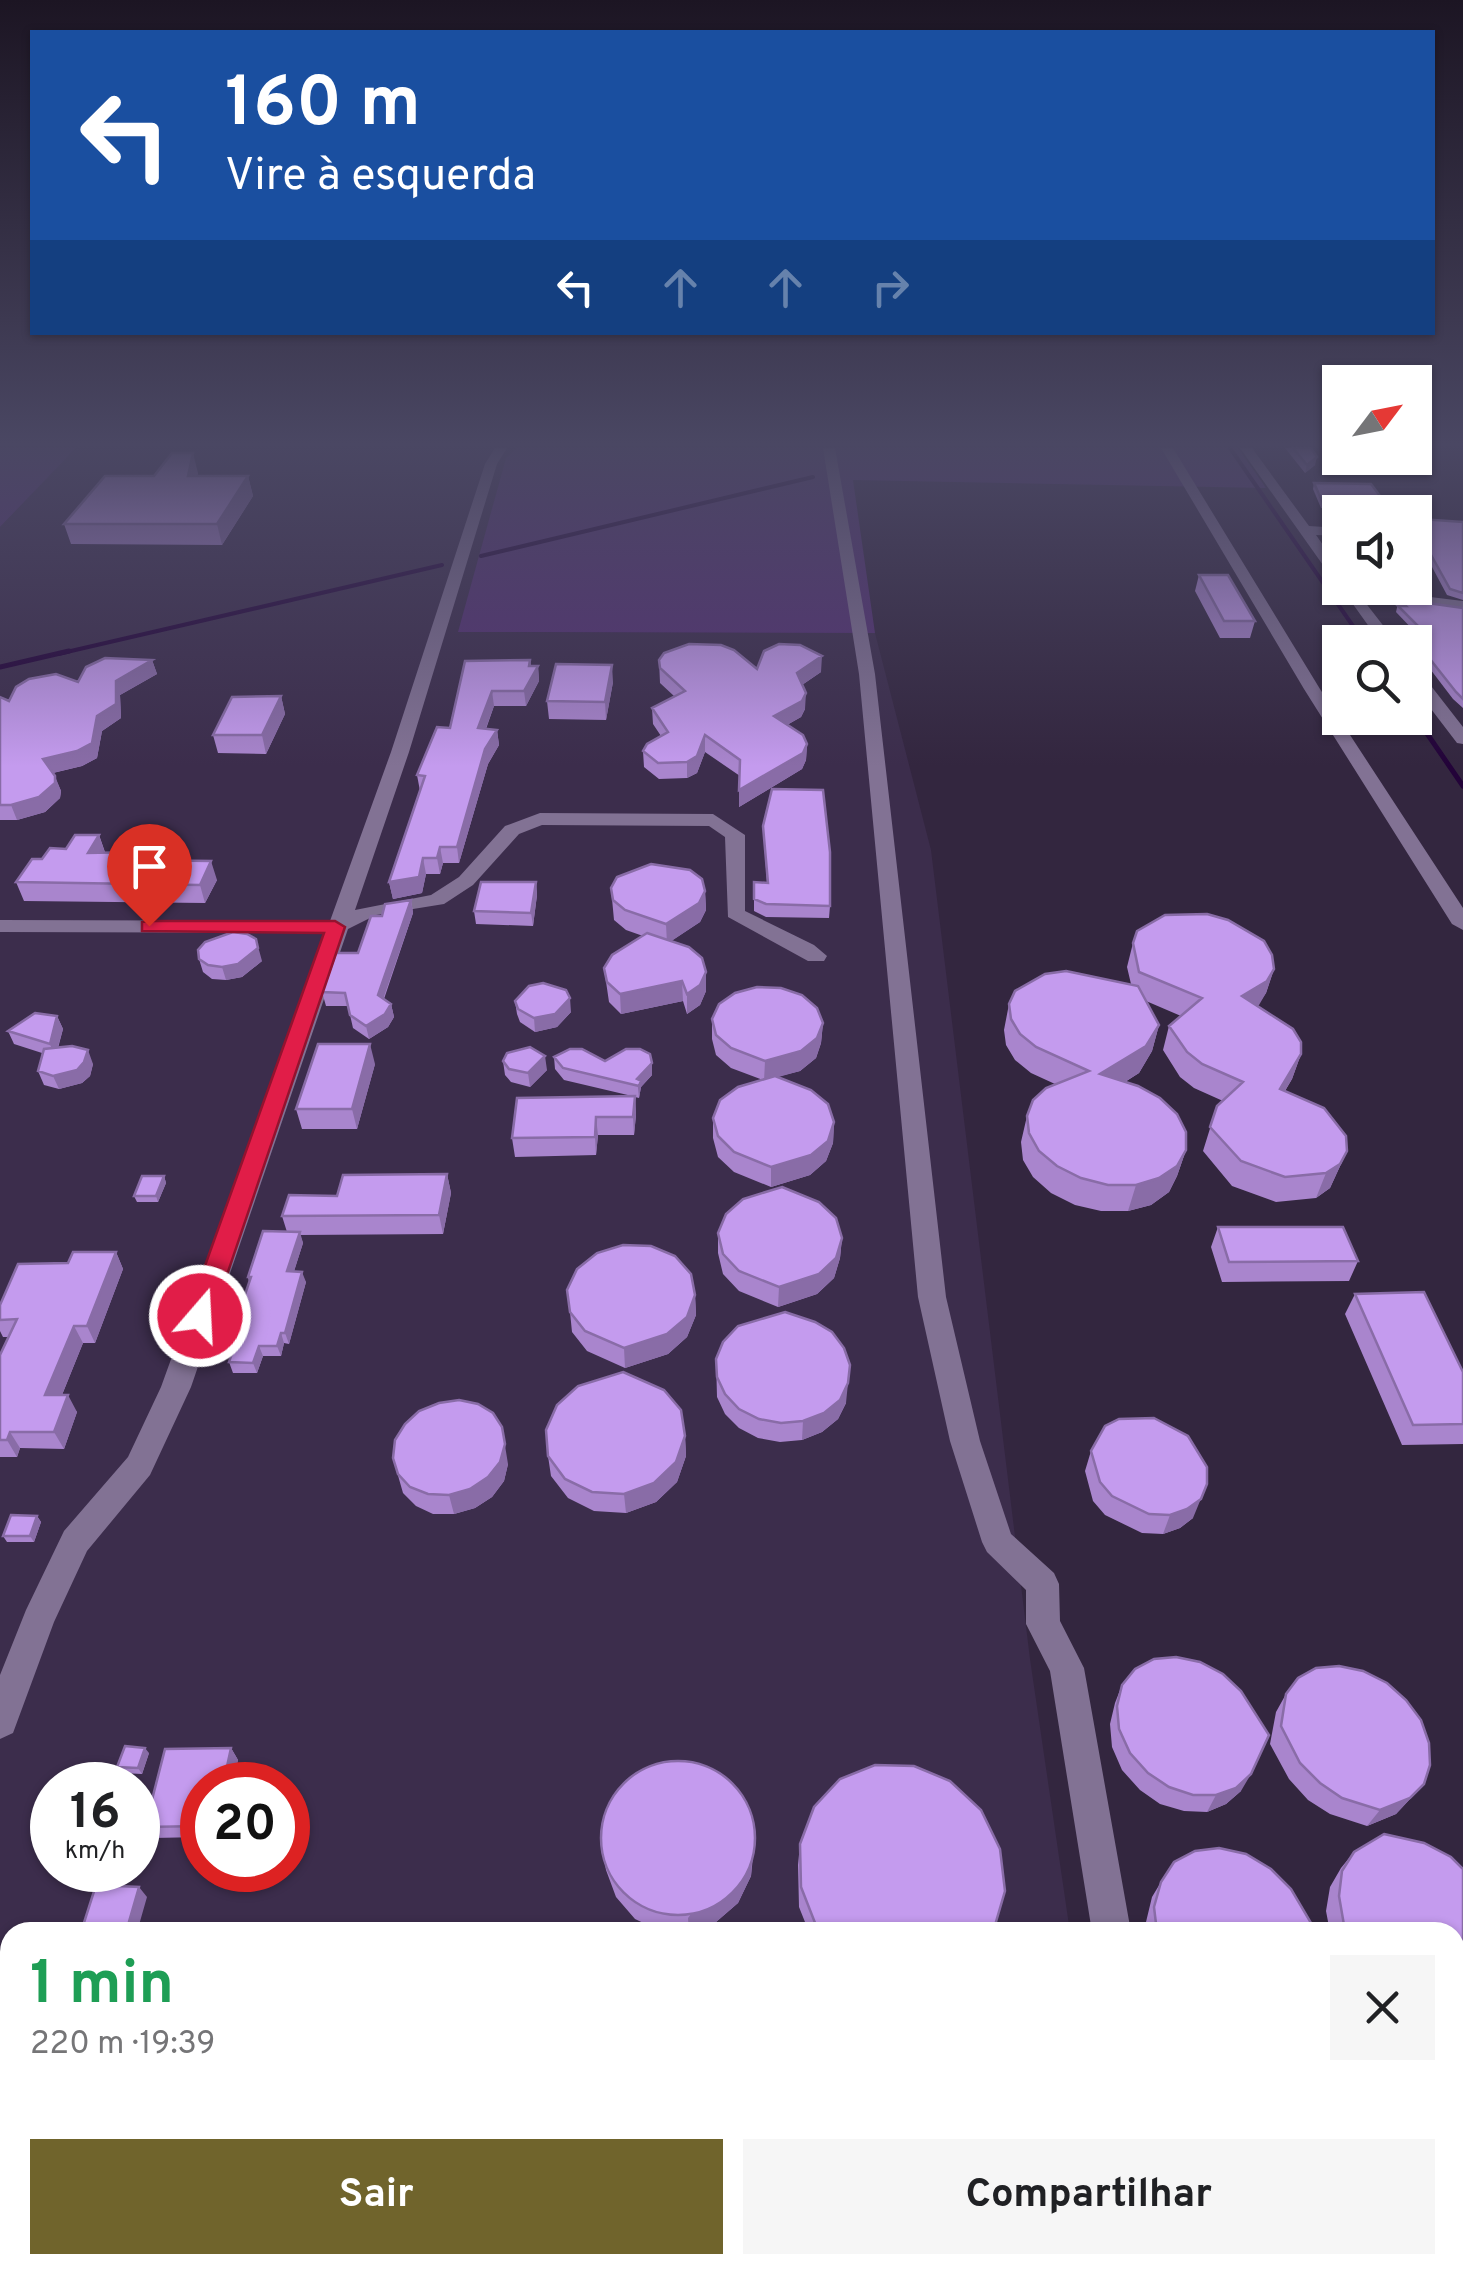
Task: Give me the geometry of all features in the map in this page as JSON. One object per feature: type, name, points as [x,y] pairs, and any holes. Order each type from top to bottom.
[{"type":"street","points":[[0,1720],[38,1621],[75,1541],[138,1466],[176,1387],[335,927],[400,752],[463,554]]},
{"type":"street","points":[[847,554],[868,674],[932,1296],[965,1441],[998,1542],[1042,1584],[1043,1624],[1068,1668],[1110,1922]]},
{"type":"street","points":[[1231,554],[1463,924]]},
{"type":"street","points":[[1432,601],[1463,606]]},
{"type":"street","points":[[1360,605],[1375,625]]},
{"type":"street","points":[[1432,698],[1461,734]]},
{"type":"street","points":[[0,926],[335,927],[372,910],[436,900],[466,881],[512,830],[540,819],[714,820],[735,835],[735,913],[756,928],[793,938],[816,956]]},
{"type":"shaded area","points":[[0,554],[480,554],[459,632],[875,633],[931,850],[1030,1659],[1069,1922],[0,1922]]},
{"type":"shaded area","points":[[479,554],[864,554],[875,633],[458,632]]},
{"type":"building","points":[[1432,554],[1463,554],[1463,593],[1450,589]]},
{"type":"building","points":[[1199,575],[1228,575],[1255,621],[1224,621]]},
{"type":"building","points":[[1432,604],[1463,608],[1463,699],[1432,662],[1432,625],[1417,625],[1398,606]]},
{"type":"building","points":[[689,644],[721,645],[734,650],[757,669],[764,651],[779,644],[800,645],[822,656],[797,673],[806,693],[802,701],[774,716],[803,735],[807,744],[803,753],[739,790],[740,760],[705,735],[697,756],[687,762],[658,763],[643,751],[647,744],[668,732],[652,708],[685,691],[660,668],[659,660],[664,653]]},
{"type":"building","points":[[105,658],[152,660],[116,681],[116,704],[97,716],[92,743],[43,759],[55,776],[55,783],[39,797],[0,805],[0,697],[9,701],[16,687],[29,679],[56,674],[78,682],[86,667]]},
{"type":"building","points":[[530,660],[529,666],[538,666],[524,691],[492,691],[478,728],[497,730],[485,749],[457,847],[440,847],[437,858],[423,858],[419,877],[389,882],[425,776],[417,775],[437,727],[450,728],[465,661]]},
{"type":"building","points":[[556,664],[612,665],[605,702],[547,701]]},
{"type":"building","points":[[281,696],[262,735],[213,735],[232,697]]},
{"type":"building","points":[[772,789],[823,790],[830,852],[830,906],[766,904],[754,899],[754,882],[768,883],[763,826]]},
{"type":"building","points":[[75,835],[99,835],[88,853],[138,852],[134,860],[211,861],[200,885],[16,882],[32,859],[42,859],[50,848],[66,849]]},
{"type":"building","points":[[651,864],[690,870],[702,879],[705,891],[699,903],[666,924],[625,910],[613,900],[611,888],[617,877]]},
{"type":"building","points":[[481,882],[536,882],[531,913],[474,911]]},
{"type":"building","points":[[411,900],[378,995],[391,1004],[385,1014],[366,1026],[350,1015],[345,993],[322,992],[336,953],[358,953],[371,916],[382,916],[385,904]]},
{"type":"building","points":[[1207,914],[1228,920],[1264,941],[1272,955],[1274,969],[1267,981],[1242,996],[1293,1029],[1301,1042],[1301,1054],[1280,1089],[1324,1108],[1346,1136],[1347,1151],[1340,1164],[1326,1173],[1285,1177],[1241,1161],[1210,1127],[1217,1106],[1243,1082],[1202,1064],[1187,1052],[1169,1026],[1202,998],[1139,972],[1133,943],[1137,931],[1165,915]]},
{"type":"building","points":[[233,932],[256,939],[258,948],[238,964],[222,967],[199,959],[198,950],[205,942]]},
{"type":"building","points":[[647,933],[689,947],[702,958],[706,972],[700,985],[687,994],[682,981],[620,994],[607,982],[604,968],[612,955]]},
{"type":"building","points":[[1066,971],[1138,986],[1159,1025],[1146,1046],[1100,1074],[1138,1086],[1160,1098],[1177,1114],[1186,1132],[1186,1150],[1177,1166],[1159,1178],[1136,1185],[1108,1185],[1081,1178],[1039,1151],[1029,1133],[1027,1116],[1033,1100],[1046,1088],[1089,1071],[1036,1047],[1020,1034],[1011,1019],[1009,1004],[1015,991],[1045,974]]},
{"type":"building","points":[[543,983],[566,990],[570,998],[555,1014],[534,1018],[518,1009],[515,1001],[529,986]]},
{"type":"building","points":[[757,987],[781,988],[802,995],[817,1008],[823,1023],[817,1038],[801,1051],[765,1061],[731,1048],[716,1035],[712,1019],[719,1004],[735,993]]},
{"type":"building","points":[[35,1013],[57,1016],[50,1044],[8,1031]]},
{"type":"building","points":[[318,1044],[370,1044],[352,1109],[296,1109]]},
{"type":"building","points":[[72,1046],[88,1050],[77,1070],[53,1076],[38,1071],[44,1049]]},
{"type":"building","points":[[530,1047],[545,1056],[528,1073],[509,1069],[503,1061],[507,1053]]},
{"type":"building","points":[[570,1049],[582,1049],[605,1061],[626,1049],[640,1049],[650,1054],[652,1063],[637,1079],[641,1081],[639,1086],[563,1068],[554,1057]]},
{"type":"building","points":[[775,1076],[811,1090],[828,1104],[834,1122],[828,1141],[811,1155],[771,1167],[734,1152],[718,1136],[713,1118],[720,1100],[738,1087]]},
{"type":"building","points":[[635,1096],[633,1117],[596,1117],[595,1137],[512,1138],[517,1098]]},
{"type":"building","points":[[447,1174],[439,1215],[282,1216],[289,1195],[337,1196],[343,1175]]},
{"type":"building","points":[[142,1176],[164,1176],[156,1196],[134,1196]]},
{"type":"building","points":[[782,1187],[819,1202],[836,1218],[842,1238],[836,1258],[819,1274],[779,1287],[739,1271],[723,1254],[718,1233],[726,1214],[743,1199]]},
{"type":"building","points":[[1218,1227],[1343,1227],[1358,1261],[1229,1262]]},
{"type":"building","points":[[263,1231],[300,1232],[287,1271],[302,1272],[285,1333],[281,1333],[277,1346],[259,1346],[253,1363],[229,1362],[247,1309],[240,1309]]},
{"type":"building","points":[[623,1245],[651,1246],[675,1256],[691,1274],[695,1295],[687,1317],[667,1334],[624,1348],[585,1331],[570,1312],[567,1290],[577,1269],[597,1253]]},
{"type":"building","points":[[73,1252],[116,1252],[87,1326],[74,1326],[45,1395],[68,1395],[54,1432],[10,1432],[7,1440],[0,1440],[0,1355],[17,1319],[0,1320],[0,1305],[18,1264],[68,1263]]},
{"type":"building","points":[[1424,1292],[1463,1372],[1463,1424],[1413,1425],[1355,1294]]},
{"type":"building","points":[[785,1312],[832,1332],[850,1365],[848,1383],[840,1400],[824,1413],[803,1421],[781,1423],[759,1419],[739,1409],[725,1394],[717,1377],[716,1359],[723,1342],[738,1326]]},
{"type":"building","points":[[623,1372],[664,1390],[681,1410],[685,1436],[676,1462],[654,1483],[624,1494],[592,1492],[565,1479],[548,1456],[546,1430],[557,1405],[578,1386]]},
{"type":"building","points":[[459,1400],[478,1404],[493,1413],[502,1427],[505,1444],[500,1462],[488,1477],[470,1489],[449,1495],[428,1494],[410,1487],[398,1474],[393,1458],[395,1440],[419,1411]]},
{"type":"building","points":[[1154,1418],[1188,1436],[1207,1467],[1207,1484],[1201,1499],[1170,1515],[1149,1514],[1112,1496],[1100,1482],[1091,1451],[1105,1426],[1119,1419]]},
{"type":"building","points":[[11,1515],[37,1516],[30,1536],[3,1536]]},
{"type":"building","points":[[1176,1657],[1200,1662],[1223,1674],[1241,1691],[1269,1735],[1251,1774],[1236,1788],[1216,1795],[1193,1795],[1169,1787],[1148,1773],[1130,1753],[1119,1729],[1117,1706],[1122,1685],[1135,1669],[1154,1659]]},
{"type":"building","points":[[1339,1666],[1363,1671],[1387,1683],[1421,1720],[1429,1743],[1430,1765],[1424,1784],[1410,1798],[1380,1810],[1342,1798],[1300,1763],[1281,1726],[1286,1694],[1298,1678],[1316,1668]]},
{"type":"building","points":[[125,1746],[145,1748],[140,1762],[119,1762]]},
{"type":"building","points":[[231,1748],[228,1762],[180,1762],[180,1826],[160,1827],[160,1768],[165,1749]]},
{"type":"building","points":[[678,1761],[708,1767],[733,1783],[749,1808],[755,1838],[749,1868],[733,1893],[708,1909],[678,1915],[648,1909],[623,1893],[607,1868],[601,1838],[607,1808],[623,1783],[648,1767]]},
{"type":"building","points":[[875,1765],[914,1766],[950,1781],[981,1810],[1000,1849],[1005,1891],[996,1922],[815,1922],[801,1887],[800,1844],[814,1807],[840,1779]]},
{"type":"building","points":[[1384,1834],[1424,1843],[1451,1857],[1463,1869],[1463,1922],[1343,1922],[1339,1896],[1342,1871],[1354,1852]]},
{"type":"building","points":[[1219,1848],[1246,1854],[1271,1869],[1291,1889],[1310,1922],[1156,1922],[1154,1907],[1161,1882],[1174,1862],[1195,1851]]},
{"type":"building","points":[[94,1892],[138,1892],[129,1922],[84,1922]]},
{"type":"waterway","points":[[481,556],[489,554]]},
{"type":"waterway","points":[[1303,554],[1352,625]]},
{"type":"waterway","points":[[58,654],[442,565]]},
{"type":"waterway","points":[[0,667],[69,651]]},
{"type":"waterway","points":[[1428,735],[1463,786]]},
{"type":"route","points":[[149,926],[335,927],[200,1316]]}]
